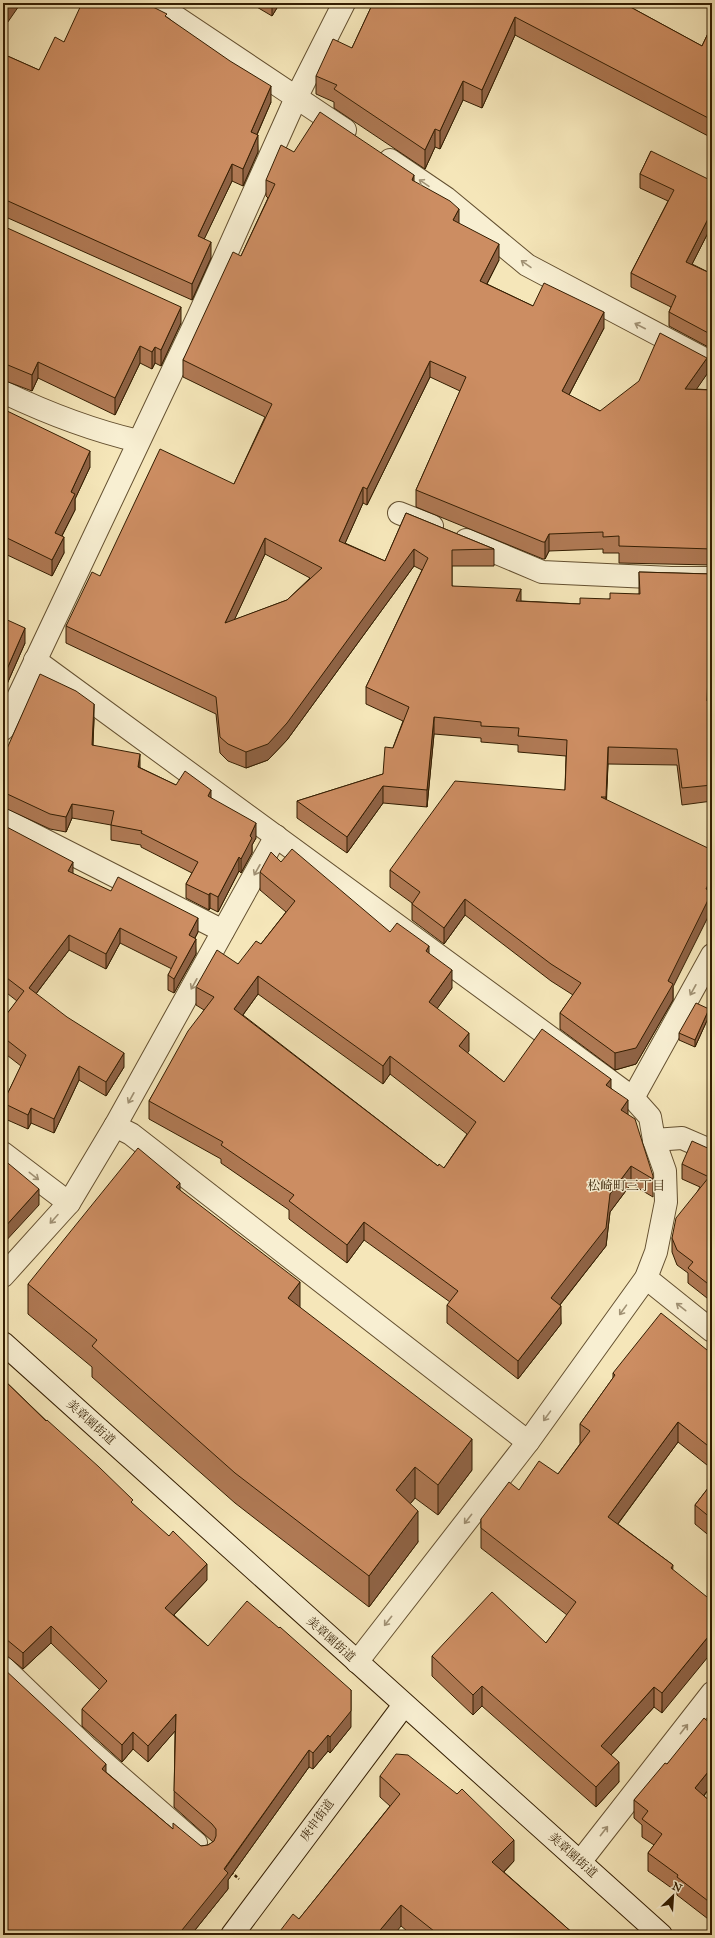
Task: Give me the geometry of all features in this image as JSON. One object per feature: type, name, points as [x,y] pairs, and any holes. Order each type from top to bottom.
[{"type":"street","points":[[155,3],[446,198],[526,265],[712,363]]},
{"type":"street","points":[[3,729],[198,317],[296,98],[344,3]]},
{"type":"street","points":[[177,308],[198,317]]},
{"type":"street","points":[[3,392],[36,408],[97,431],[138,441]]},
{"type":"street","points":[[400,512],[542,572],[672,578],[712,578]]},
{"type":"street","points":[[35,660],[633,1098],[650,1117],[654,1140],[665,1171],[666,1202],[656,1252],[646,1278],[528,1442],[357,1662]]},
{"type":"street","points":[[3,819],[223,931]]},
{"type":"street","points":[[3,1276],[69,1203],[115,1126],[276,836]]},
{"type":"street","points":[[633,1098],[712,955]]},
{"type":"street","points":[[115,1126],[131,1134],[528,1442]]},
{"type":"street","points":[[654,1140],[682,1138],[712,1151]]},
{"type":"street","points":[[3,1153],[69,1203]]},
{"type":"street","points":[[646,1278],[712,1331]]},
{"type":"street","name":"美章園街道","points":[[3,1343],[660,1935]]},
{"type":"street","points":[[3,1667],[86,1747],[204,1850]]},
{"type":"street","points":[[580,1862],[712,1693]]},
{"type":"street","name":"庚申街道","points":[[232,1935],[404,1705]]},
{"type":"path","points":[[204,1850],[244,1883]]},
{"type":"building","points":[[3,3],[10,3],[3,13]]},
{"type":"building","points":[[82,3],[145,3],[167,14],[165,16],[230,61],[271,86],[251,132],[258,135],[243,169],[232,164],[198,236],[211,242],[192,284],[3,200],[3,54],[39,70],[55,37],[64,42]]},
{"type":"building","points":[[373,3],[623,3],[702,46],[712,25],[712,120],[515,17],[482,90],[463,81],[440,131],[435,129],[425,150],[334,89],[337,85],[316,76],[333,39],[352,48]]},
{"type":"building","points":[[320,112],[414,175],[412,180],[450,201],[459,209],[453,220],[499,244],[480,281],[533,306],[544,283],[604,312],[562,391],[600,411],[639,381],[660,333],[707,358],[685,389],[712,390],[712,549],[619,546],[619,536],[603,537],[603,532],[549,534],[545,542],[543,542],[416,490],[466,377],[430,361],[367,489],[363,487],[339,541],[385,561],[406,513],[494,549],[452,550],[452,586],[521,589],[516,601],[580,604],[580,598],[610,599],[610,593],[640,594],[639,572],[712,574],[712,647],[709,647],[707,701],[712,701],[712,785],[682,788],[677,749],[608,747],[606,797],[601,797],[712,850],[712,877],[706,889],[712,892],[668,981],[673,984],[636,1048],[615,1053],[560,1013],[581,983],[551,964],[465,899],[444,928],[412,904],[420,892],[390,870],[455,781],[565,790],[567,740],[518,736],[519,728],[481,726],[481,722],[434,717],[427,790],[383,786],[347,837],[297,801],[383,774],[385,747],[393,748],[409,707],[366,687],[428,558],[414,549],[287,723],[268,744],[246,752],[228,744],[220,737],[216,697],[66,626],[92,572],[100,576],[160,449],[234,484],[272,404],[183,360],[233,252],[241,256],[275,184],[266,180],[281,145],[294,152]],"holes":[[[265,538],[322,568],[287,600],[225,623]]]},
{"type":"building","points":[[651,151],[712,181],[712,211],[686,262],[712,274],[712,335],[669,312],[676,296],[631,273],[674,190],[640,174]]},
{"type":"building","points":[[3,226],[181,307],[161,350],[155,347],[152,352],[140,346],[115,398],[38,362],[32,375],[3,363]]},
{"type":"building","points":[[3,409],[90,451],[71,492],[75,494],[55,533],[64,537],[52,560],[3,536]]},
{"type":"building","points":[[3,618],[25,628],[7,669],[3,667]]},
{"type":"building","points":[[40,674],[76,691],[94,704],[92,745],[140,754],[138,767],[176,785],[185,771],[211,790],[208,796],[256,823],[250,836],[252,838],[241,859],[239,857],[218,897],[210,893],[209,895],[186,884],[198,862],[141,833],[142,831],[111,825],[114,811],[72,804],[66,817],[50,814],[3,792],[3,752],[5,753]]},
{"type":"building","points":[[3,825],[73,862],[68,871],[111,891],[118,877],[198,918],[189,935],[196,939],[174,979],[168,975],[177,957],[120,928],[106,954],[69,935],[29,988],[67,1017],[124,1053],[106,1082],[79,1066],[54,1119],[31,1108],[28,1115],[3,1103],[26,1055],[3,1037],[3,1019],[24,991],[3,975]]},
{"type":"building","points":[[292,849],[390,932],[397,923],[429,946],[426,951],[452,970],[429,1002],[469,1033],[459,1046],[504,1082],[542,1029],[611,1079],[606,1085],[628,1100],[621,1110],[635,1119],[653,1179],[631,1166],[610,1194],[606,1228],[551,1298],[561,1306],[518,1361],[447,1305],[458,1291],[364,1222],[347,1245],[289,1201],[294,1195],[221,1145],[223,1142],[149,1101],[188,1031],[214,997],[196,987],[217,950],[238,964],[256,941],[261,944],[295,901],[260,872],[271,852],[281,862]],"holes":[[[258,976],[383,1066],[390,1056],[476,1122],[444,1168],[439,1164],[438,1166],[234,1009]]]},
{"type":"building","points":[[696,1003],[709,1009],[695,1040],[679,1033]]},
{"type":"building","points":[[692,1141],[712,1150],[712,1287],[688,1268],[693,1262],[677,1250],[672,1238],[676,1218],[709,1177],[682,1164]]},
{"type":"building","points":[[138,1148],[180,1183],[176,1187],[300,1282],[288,1298],[472,1439],[438,1485],[415,1467],[396,1490],[418,1511],[369,1576],[235,1473],[92,1346],[97,1340],[28,1284]]},
{"type":"building","points":[[3,1159],[39,1189],[3,1229]]},
{"type":"building","points":[[661,1313],[712,1354],[712,1449],[678,1422],[608,1517],[673,1565],[671,1568],[712,1601],[712,1632],[662,1693],[654,1687],[601,1746],[619,1762],[596,1787],[482,1686],[473,1695],[432,1656],[492,1592],[546,1643],[576,1602],[481,1528],[481,1519],[509,1482],[519,1490],[539,1461],[558,1474],[590,1431],[580,1424],[615,1375],[613,1373]]},
{"type":"building","points":[[3,1379],[46,1421],[47,1420],[99,1467],[133,1500],[131,1502],[169,1536],[173,1531],[207,1564],[165,1608],[208,1646],[247,1601],[279,1628],[280,1627],[351,1690],[351,1711],[330,1737],[328,1735],[313,1753],[309,1750],[224,1869],[228,1873],[178,1935],[3,1935],[3,1668],[106,1764],[102,1769],[173,1829],[173,1823],[201,1846],[208,1845],[214,1841],[216,1829],[174,1791],[176,1714],[148,1746],[133,1732],[122,1745],[82,1709],[107,1681],[51,1626],[23,1653],[6,1639],[3,1639]]},
{"type":"building","points":[[712,1483],[712,1519],[695,1505]]},
{"type":"building","points":[[704,1718],[712,1725],[712,1767],[695,1788],[712,1803],[712,1904],[677,1877],[678,1875],[648,1853],[662,1834],[642,1819],[648,1811],[634,1800],[665,1763],[667,1764]]},
{"type":"building","points":[[396,1754],[408,1755],[457,1794],[462,1789],[514,1840],[492,1862],[575,1935],[439,1935],[401,1905],[376,1935],[277,1935],[293,1914],[299,1919],[400,1794],[380,1776]]},
{"type":"district","name":"松崎町三丁目","points":[[626,1185]]}]
